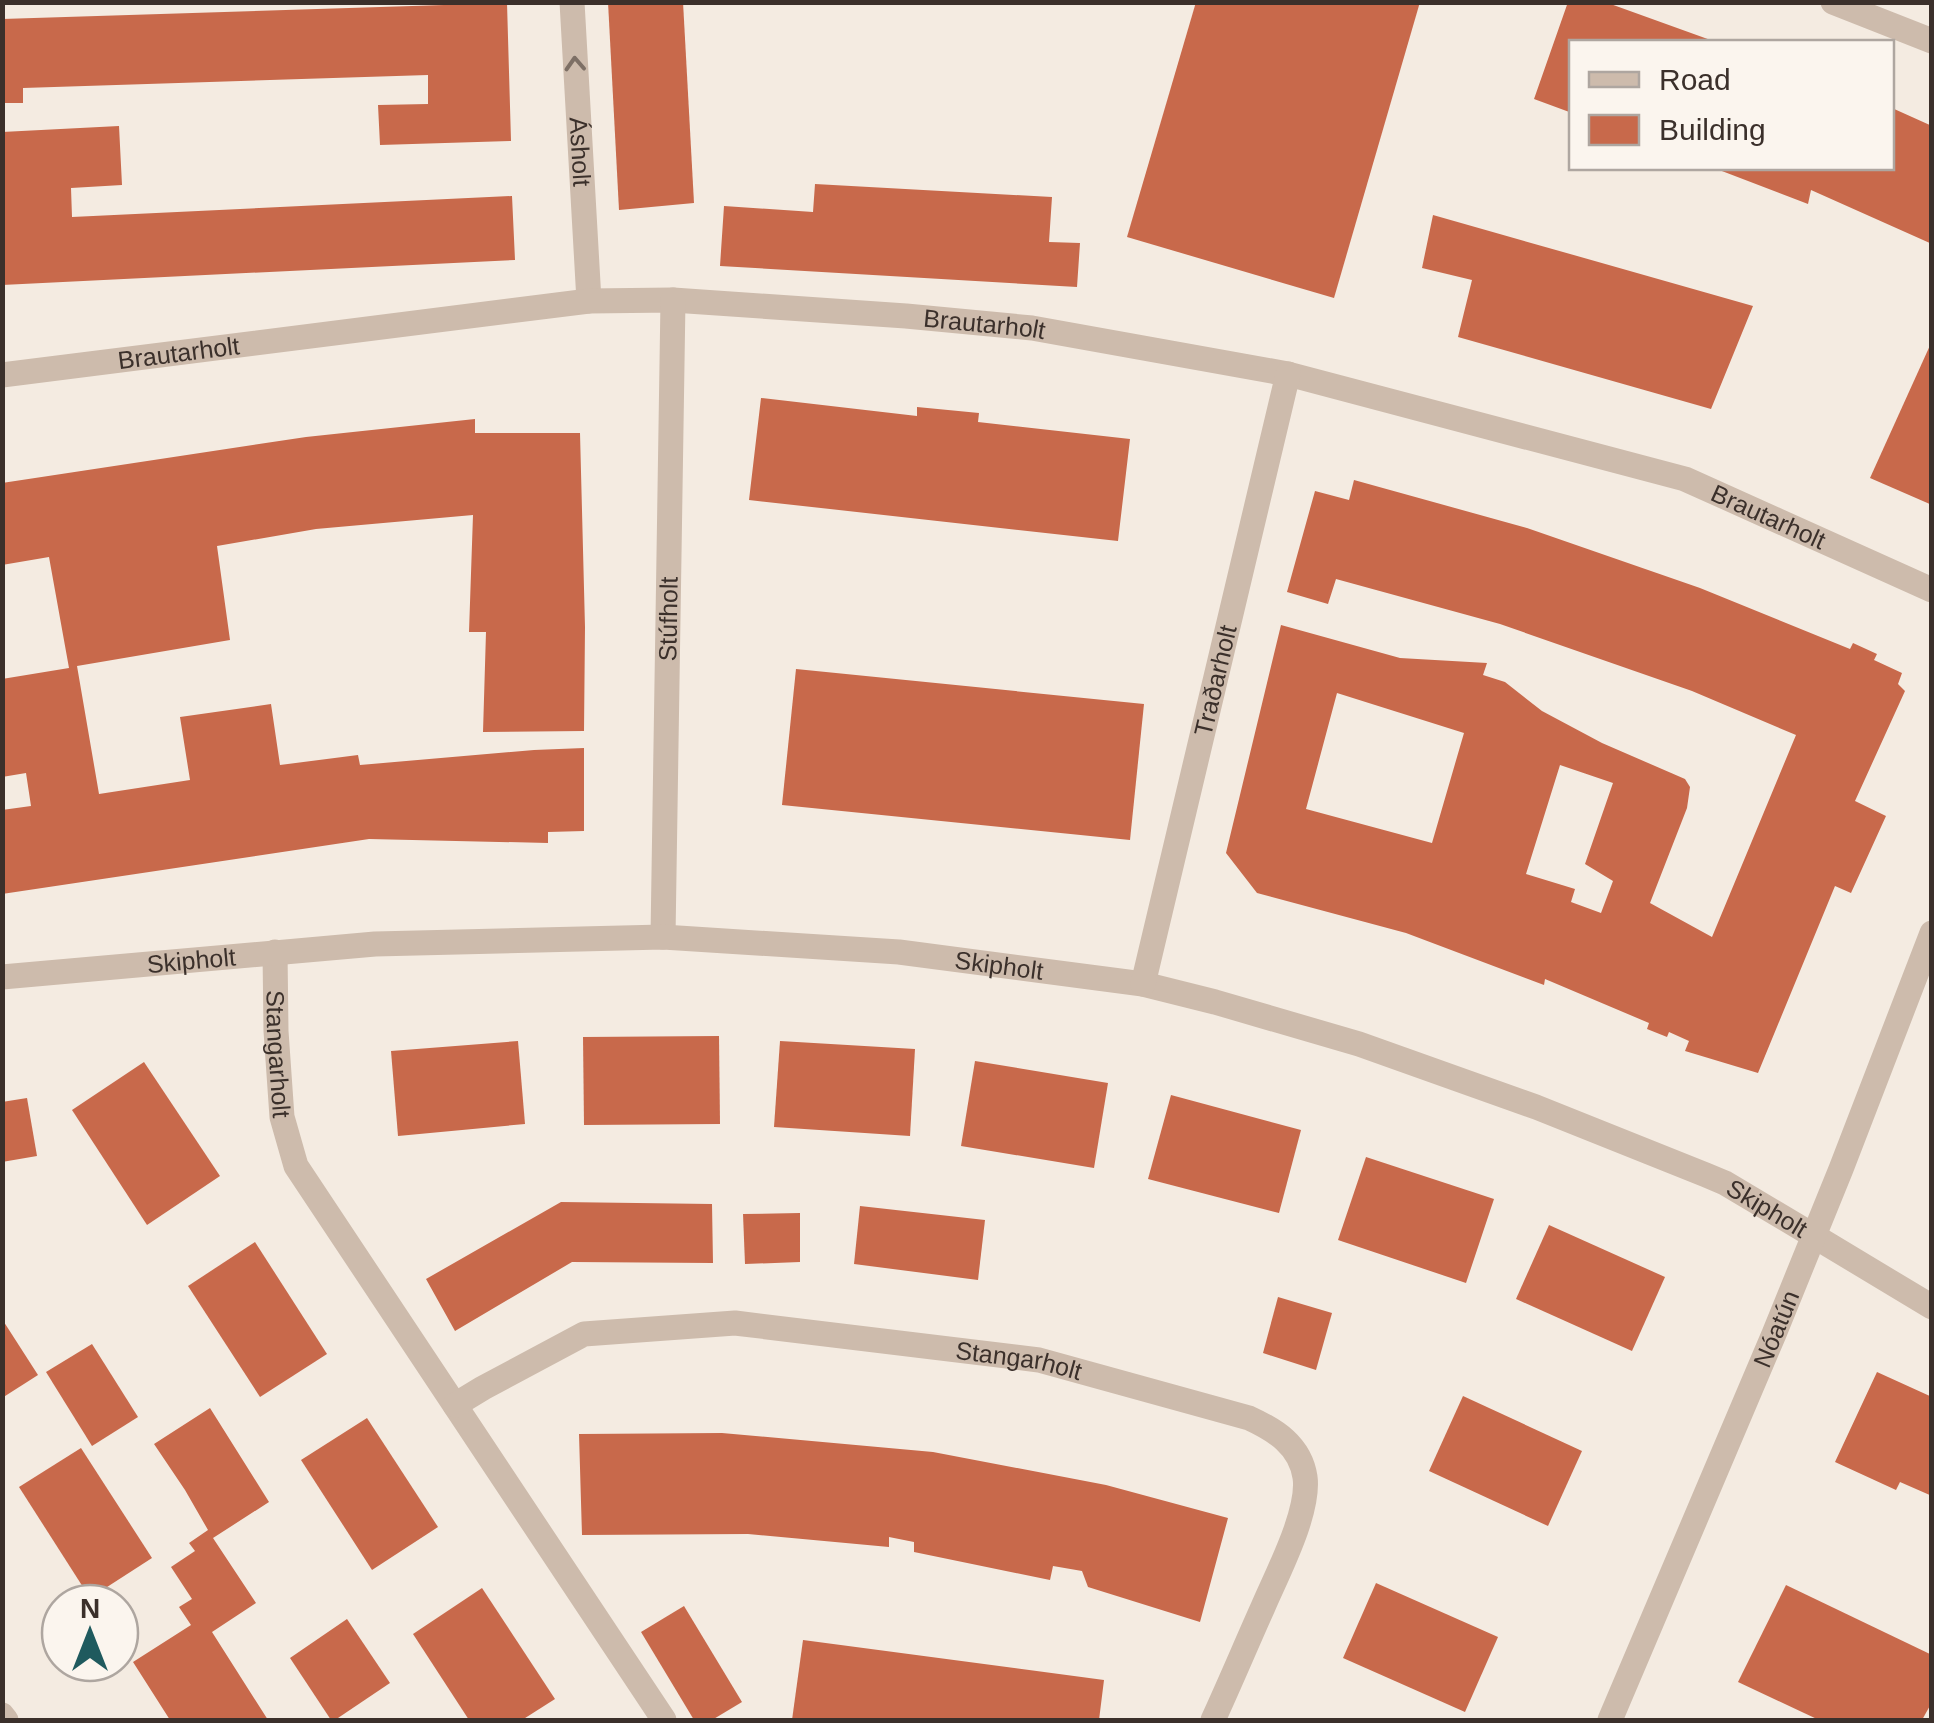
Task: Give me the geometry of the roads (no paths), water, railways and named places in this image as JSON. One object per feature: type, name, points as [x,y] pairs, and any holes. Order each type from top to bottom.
[{"type":"street","name":"Ásholt","points":[[572,2],[590,301]]},
{"type":"street","points":[[1833,2],[1932,41]]},
{"type":"street","name":"Brautarholt","points":[[2,375],[590,301],[673,300],[1032,328],[1288,374],[1685,479],[1932,590]]},
{"type":"street","name":"Stúfholt","points":[[663,937],[673,300]]},
{"type":"street","name":"Traðarholt","points":[[1142,984],[1288,374]]},
{"type":"street","name":"Skipholt","points":[[2,977],[374,944],[663,937],[899,952],[1142,984],[1360,1044],[1536,1107],[1716,1179],[1932,1307]]},
{"type":"street","name":"Nóatún","points":[[1610,1720],[1814,1236],[1930,940]]},
{"type":"street","name":"Stangarholt","points":[[275,952],[282,1118],[296,1166],[664,1720]]},
{"type":"street","name":"Stangarholt","points":[[454,1405],[584,1334],[735,1324],[1039,1360],[1250,1418],[1279,1432],[1297,1454],[1305,1475],[1305,1495],[1292,1541],[1213,1720]]}]
